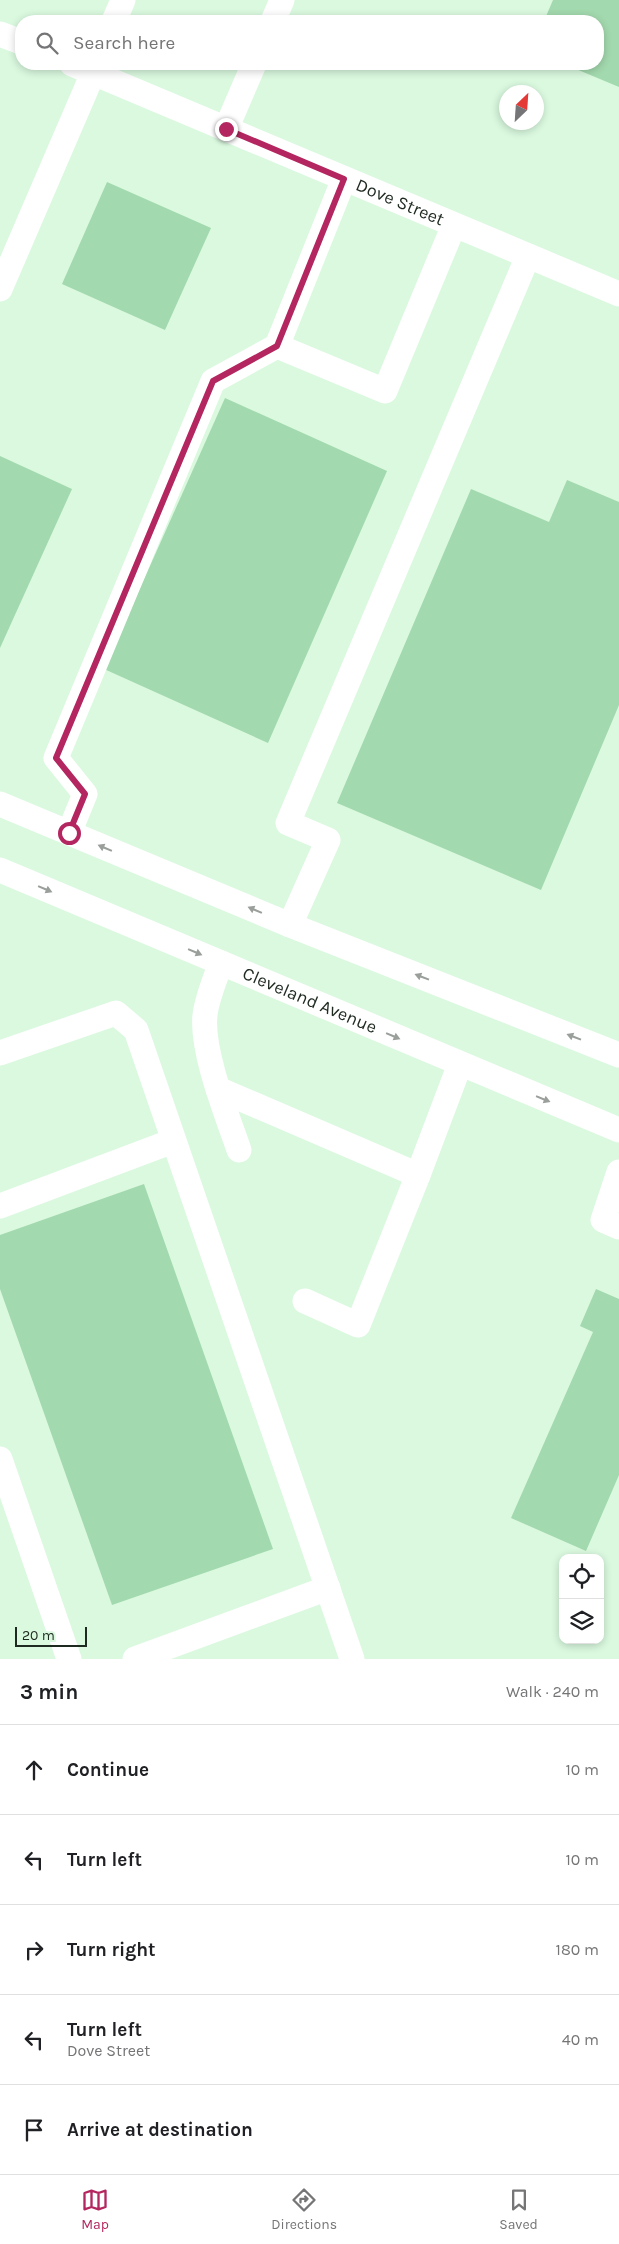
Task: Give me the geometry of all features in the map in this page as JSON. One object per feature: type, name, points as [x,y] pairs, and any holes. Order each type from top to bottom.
[{"type":"street","points":[[117,15],[123,0]]},
{"type":"street","points":[[276,15],[282,0]]},
{"type":"street","points":[[0,34],[15,40]]},
{"type":"street","points":[[0,289],[87,70]]},
{"type":"street","name":"Dove Street","points":[[95,70],[226,129],[619,294]]},
{"type":"street","points":[[226,129],[251,70]]},
{"type":"street","points":[[69,833],[85,794],[56,758],[213,381],[277,346],[344,179]]},
{"type":"street","points":[[277,346],[385,392],[454,225]]},
{"type":"street","points":[[290,925],[328,840],[288,823],[528,256]]},
{"type":"street","points":[[0,804],[290,925],[619,1054]]},
{"type":"street","name":"Cleveland Avenue","points":[[0,870],[619,1130]]},
{"type":"street","points":[[221,963],[205,1015],[206,1038],[218,1089],[239,1150]]},
{"type":"street","points":[[0,1053],[116,1013],[136,1030],[352,1659]]},
{"type":"street","points":[[305,1300],[358,1325],[460,1064]]},
{"type":"street","points":[[218,1089],[418,1175]]},
{"type":"street","points":[[0,1206],[173,1141]]},
{"type":"street","points":[[619,1172],[603,1220],[619,1227]]},
{"type":"street","points":[[0,1459],[69,1659]]},
{"type":"street","points":[[135,1659],[328,1588]]},
{"type":"building","points":[[553,0],[619,0],[619,87],[578,70],[604,70],[604,15],[547,15]]},
{"type":"building","points":[[107,182],[211,228],[165,330],[62,284]]},
{"type":"building","points":[[225,398],[387,471],[268,743],[104,669]]},
{"type":"building","points":[[0,456],[72,489],[0,648]]},
{"type":"building","points":[[567,480],[619,502],[619,705],[541,890],[337,803],[471,489],[549,522]]},
{"type":"building","points":[[144,1184],[273,1549],[112,1605],[0,1289],[0,1235]]},
{"type":"building","points":[[596,1289],[619,1299],[619,1475],[586,1551],[511,1518],[593,1332],[580,1326]]},
{"type":"route","points":[[69,833],[85,794],[56,758],[213,381],[277,346],[344,179],[226,129]]}]
